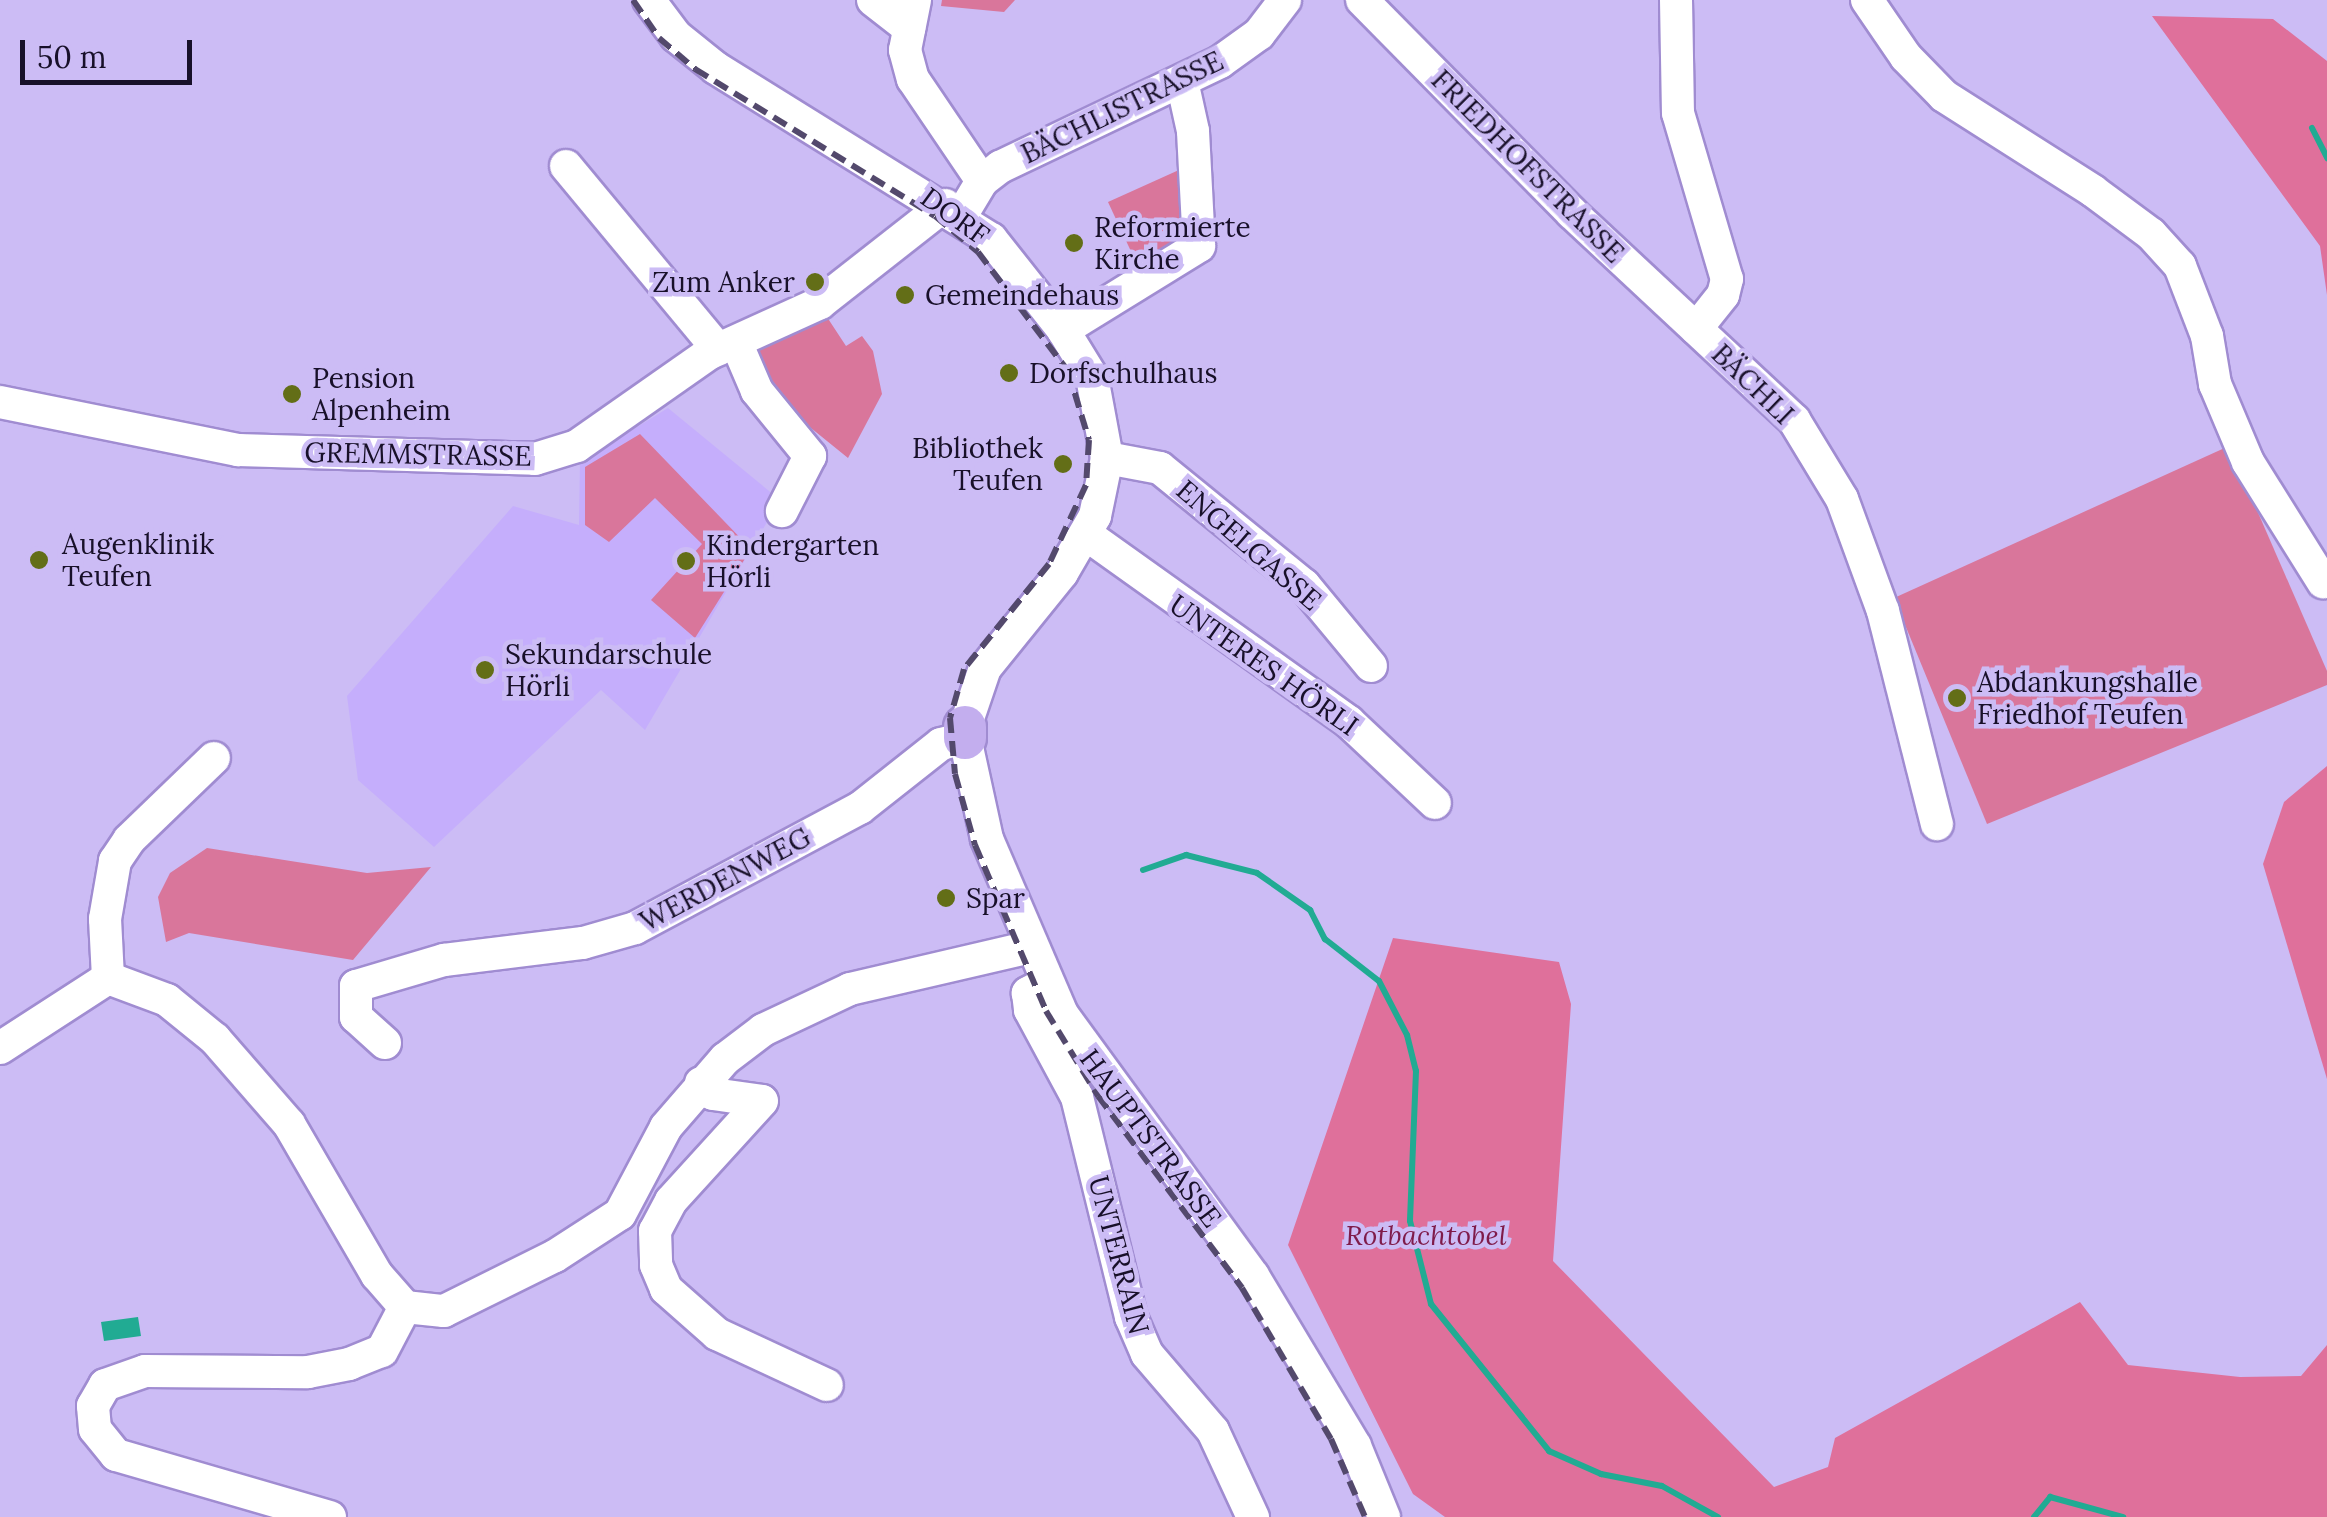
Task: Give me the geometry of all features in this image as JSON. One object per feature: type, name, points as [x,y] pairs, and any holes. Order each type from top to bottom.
[{"type":"street","name":"DORF","points":[[649,0],[661,21],[703,59],[953,211],[990,238],[1063,330],[1100,401],[1107,458],[1087,535],[985,668],[965,732]]},
{"type":"street","points":[[874,0],[912,14],[906,50],[913,79],[982,181]]},
{"type":"street","name":"BÄCHLISTRASSE","points":[[953,211],[982,181],[1068,130],[1182,81],[1241,49],[1285,0]]},
{"type":"street","name":"FRIEDHOFSTRASSE","points":[[1362,0],[1572,213],[1696,329]]},
{"type":"street","name":"BÄCHLI","points":[[1676,0],[1678,113],[1727,279],[1723,295],[1696,329],[1794,420],[1842,498],[1921,739],[1937,824]]},
{"type":"street","points":[[1867,0],[1906,57],[1944,96],[2093,191],[2151,234],[2180,266],[2235,434],[2322,582]]},
{"type":"street","points":[[1063,330],[1199,246],[1193,131],[1182,81]]},
{"type":"street","points":[[566,166],[727,345],[757,391],[810,456],[782,512]]},
{"type":"street","name":"GREMMSTRASSE","points":[[0,402],[238,450],[535,459],[577,446],[727,345],[820,303],[953,211]]},
{"type":"street","name":"ENGELGASSE","points":[[1107,458],[1160,468],[1304,586],[1371,666]]},
{"type":"street","name":"UNTERES HÖRLI","points":[[1087,535],[1350,722],[1435,803]]},
{"type":"street","name":"HAUPTSTRASSE","points":[[965,732],[986,840],[1046,982],[1084,1048],[1254,1276],[1356,1446],[1384,1517]]},
{"type":"street","name":"WERDENWEG","points":[[385,1044],[356,1017],[356,986],[444,960],[583,943],[635,928],[860,808],[941,744],[965,732]]},
{"type":"street","points":[[108,978],[105,919],[116,861],[129,840],[214,758]]},
{"type":"street","points":[[405,1307],[462,1305],[601,1230],[632,1199],[666,1127],[702,1083],[764,1030],[815,1001],[1031,947]]},
{"type":"street","points":[[0,1048],[108,978]]},
{"type":"street","points":[[108,978],[168,1000],[216,1039],[289,1124],[377,1275],[405,1307]]},
{"type":"street","name":"UNTERRAIN","points":[[1046,982],[1028,993],[1030,1010],[1077,1097],[1132,1317],[1147,1354],[1213,1431],[1253,1517]]},
{"type":"street","points":[[702,1083],[713,1094],[762,1101],[671,1201],[655,1231],[656,1265],[666,1290],[716,1334],[827,1385]]},
{"type":"street","points":[[330,1517],[116,1456],[95,1429],[93,1406],[105,1386],[145,1370],[308,1372],[349,1364],[382,1351],[405,1307]]},
{"type":"shaded area","points":[[942,0],[1015,0],[1004,12],[941,6]]},
{"type":"shaded area","points":[[1190,165],[1193,243],[1142,275],[1108,202]]},
{"type":"shaded area","points":[[823,311],[846,346],[862,336],[873,351],[882,394],[848,458],[764,390],[757,365],[760,343]]},
{"type":"shaded area","name":"Sekundarschule Hörli","points":[[668,408],[780,500],[645,730],[601,690],[434,847],[358,780],[347,696],[513,506],[579,525],[580,462]]},
{"type":"shaded area","points":[[640,434],[751,549],[695,638],[651,600],[702,544],[655,498],[609,542],[585,525],[585,467]]},
{"type":"shaded area","points":[[2229,446],[2327,671],[2327,685],[1987,824],[1894,598]]},
{"type":"shaded area","points":[[207,848],[367,873],[431,867],[353,960],[189,933],[166,942],[158,897],[170,873]]},
{"type":"shaded area","points":[[138,1317],[141,1336],[104,1341],[101,1322]]},
{"type":"green space","points":[[2152,16],[2273,19],[2327,61],[2327,295],[2320,246]]},
{"type":"green space","points":[[2327,766],[2327,1079],[2263,864],[2284,802]]},
{"type":"green space","name":"Rotbachtobel","points":[[1393,938],[1559,962],[1571,1004],[1553,1261],[1774,1487],[1828,1467],[1835,1438],[2080,1302],[2128,1365],[2240,1377],[2301,1376],[2327,1345],[2327,1517],[1445,1517],[1413,1494],[1288,1245]]},
{"type":"waterway","points":[[2312,128],[2327,158]]},
{"type":"waterway","points":[[1143,870],[1186,855],[1257,873],[1310,910],[1325,939],[1379,981],[1407,1035],[1416,1071],[1410,1221],[1431,1304],[1549,1451],[1601,1474],[1662,1486],[1718,1517]]},
{"type":"waterway","points":[[2034,1517],[2050,1497],[2123,1517]]},
{"type":"railway","points":[[633,0],[659,38],[695,69],[935,216],[978,252],[1068,371],[1089,440],[1086,485],[1049,564],[964,669],[950,718],[955,774],[975,845],[1046,1011],[1098,1096],[1242,1288],[1331,1439],[1365,1517]]},
{"type":"place","name":"Reformierte Kirche","points":[[1074,243]]},
{"type":"place","name":"Zum Anker","points":[[815,282]]},
{"type":"place","name":"Gemeindehaus","points":[[905,295]]},
{"type":"place","name":"Dorfschulhaus","points":[[1009,373]]},
{"type":"place","name":"Pension Alpenheim","points":[[292,394]]},
{"type":"place","name":"Bibliothek Teufen","points":[[1063,464]]},
{"type":"place","name":"Augenklinik Teufen","points":[[39,560]]},
{"type":"place","name":"Kindergarten Hörli","points":[[686,561]]},
{"type":"place","name":"Sekundarschule Hörli","points":[[485,670]]},
{"type":"place","name":"Abdankungshalle Friedhof Teufen","points":[[1957,698]]},
{"type":"place","name":"Spar","points":[[946,898]]}]
